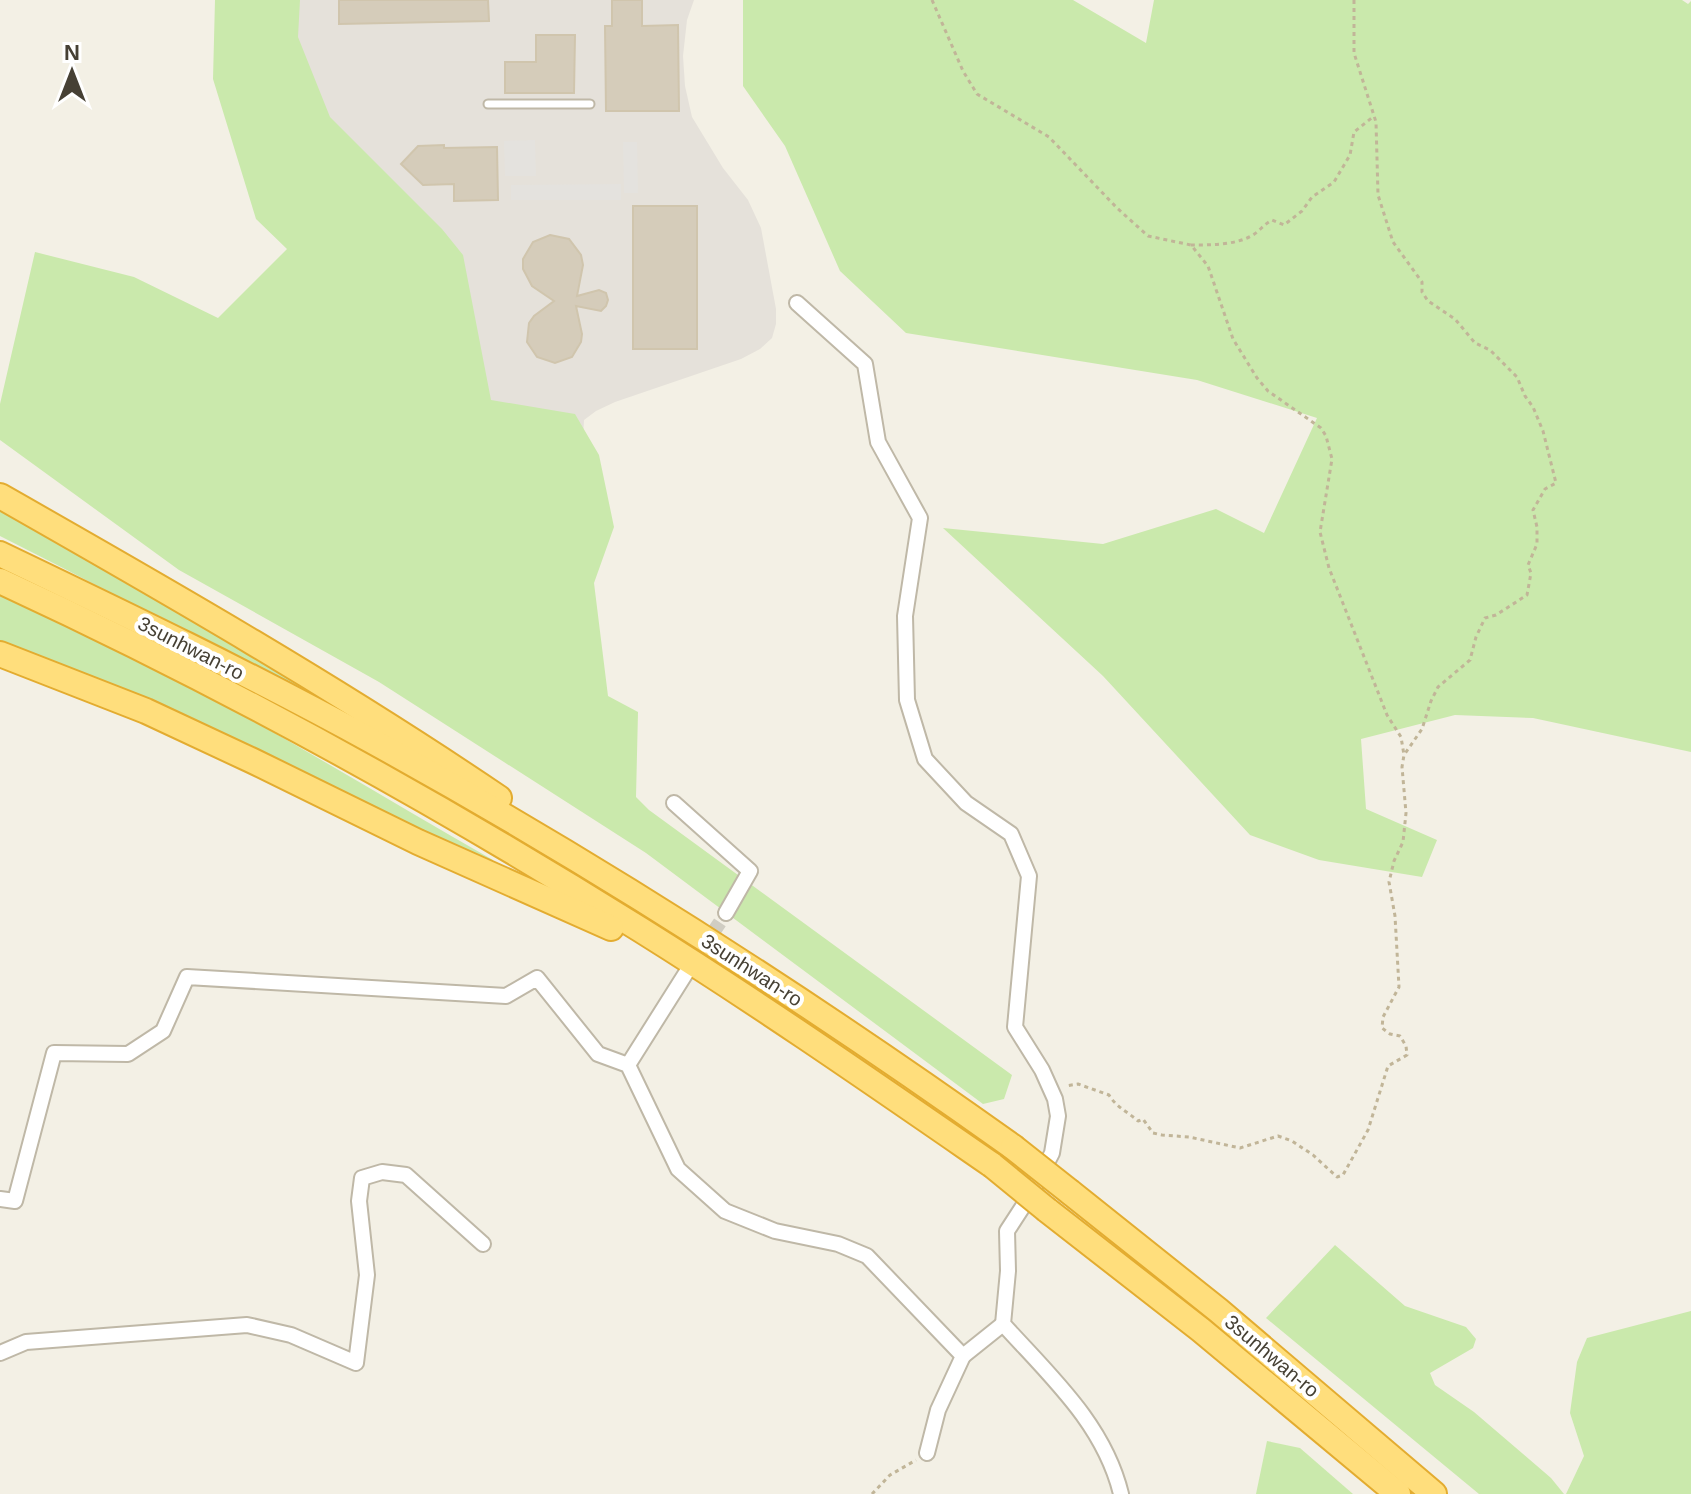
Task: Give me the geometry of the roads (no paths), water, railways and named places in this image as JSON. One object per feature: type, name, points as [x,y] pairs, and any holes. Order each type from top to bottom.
[{"type":"highway","points":[[0,496],[405,734],[816,1011]]},
{"type":"highway","name":"3sunhwan-ro","points":[[0,554],[145,624],[371,741],[609,878],[885,1056],[1013,1147],[1218,1310],[1434,1494]]},
{"type":"highway","name":"3sunhwan-ro","points":[[0,581],[199,678],[370,770],[639,929],[694,971],[797,1031],[992,1165],[1201,1330],[1398,1494]]},
{"type":"highway","points":[[0,654],[146,711],[694,971]]},
{"type":"street","points":[[797,303],[865,364],[878,442],[920,518],[905,616],[907,700],[925,759],[966,803],[1011,834],[1029,876],[1015,1027],[1042,1070],[1055,1099],[1058,1116],[1052,1153],[1007,1231],[1008,1271],[1003,1324],[963,1356],[938,1410],[927,1453]]},
{"type":"street","points":[[674,803],[750,871],[726,913]]},
{"type":"street","points":[[628,1065],[694,971]]},
{"type":"street","points":[[0,1199],[15,1201],[54,1053],[128,1054],[163,1031],[187,977],[506,996],[537,978],[598,1054],[628,1065],[678,1169],[725,1211],[775,1231],[838,1244],[867,1256],[963,1356]]},
{"type":"street","points":[[0,1353],[26,1342],[247,1325],[291,1335],[356,1363],[367,1275],[360,1190],[362,1178],[382,1172],[406,1175],[483,1244]]},
{"type":"street","points":[[1003,1324],[1086,1415],[1107,1451],[1121,1494]]},
{"type":"lane","points":[[488,104],[590,104]]},
{"type":"tunnel","points":[[689,969],[726,913]]}]
